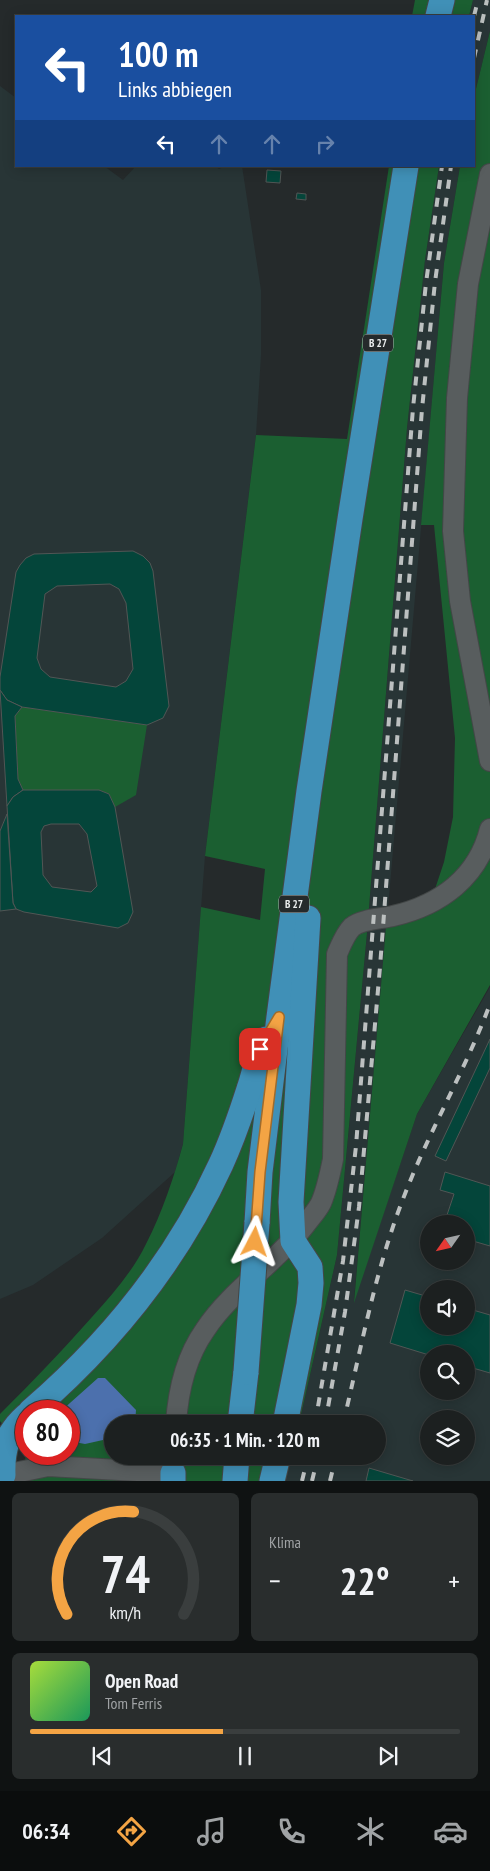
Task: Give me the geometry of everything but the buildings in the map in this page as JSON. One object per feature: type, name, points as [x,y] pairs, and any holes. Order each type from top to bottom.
[{"type":"highway","points":[[438,15],[442,0]]},
{"type":"highway","name":"B 27","points":[[241,1415],[246,1372],[260,1172],[279,1017],[309,791],[351,509],[406,167]]},
{"type":"highway","points":[[287,1415],[309,1305],[311,1283],[310,1267],[293,1241],[292,1193],[306,946],[313,866],[309,791]]},
{"type":"highway","points":[[44,1400],[81,1366],[114,1331],[168,1260],[193,1220],[222,1163],[250,1088],[260,1049],[279,1017]]},
{"type":"highway","points":[[2,1475],[2,1456],[6,1440],[15,1426]]},
{"type":"highway","points":[[272,1481],[276,1465]]},
{"type":"main road","points":[[490,174],[468,284],[456,398],[453,531],[460,601],[490,761]]},
{"type":"main road","points":[[169,1415],[177,1402],[192,1352],[205,1329],[226,1304],[293,1241],[320,1205],[329,1182],[332,1166],[337,954],[342,942],[353,927],[396,916],[441,898],[462,882],[485,850],[490,829]]},
{"type":"main road","points":[[176,1415],[177,1402]]},
{"type":"main road","points":[[71,1466],[104,1464]]},
{"type":"main road","points":[[2,1475],[48,1466],[173,1470]]},
{"type":"shaded area","points":[[473,0],[490,0],[490,31],[475,93],[475,15],[469,15]]},
{"type":"shaded area","points":[[0,86],[15,97],[15,167],[105,167],[123,180],[135,167],[216,167],[219,169],[224,167],[242,167],[261,290],[261,355],[256,435],[205,856],[183,1144],[175,1172],[102,1238],[33,1285],[0,1299]]},
{"type":"shaded area","points":[[439,167],[460,167],[444,263],[354,1300],[417,1114],[490,987],[490,1481],[285,1481],[289,1465],[386,1465],[386,1415],[301,1415],[337,1255],[367,933],[407,428],[425,260]]},
{"type":"green space","points":[[415,0],[473,0],[469,15],[412,15]]},
{"type":"green space","points":[[490,31],[490,985],[417,1114],[354,1303],[387,915],[435,889],[444,862],[453,817],[455,738],[434,525],[421,525],[444,263],[460,167],[475,167],[475,93]]},
{"type":"green space","points":[[389,167],[439,167],[425,260],[407,428],[367,933],[337,1255],[301,1415],[104,1415],[104,1465],[289,1465],[285,1481],[27,1481],[26,1465],[80,1465],[80,1400],[15,1400],[15,1441],[0,1421],[0,1414],[69,1342],[107,1300],[128,1273],[141,1254],[152,1232],[176,1169],[183,1144],[201,907],[260,920],[265,869],[205,856],[256,435],[347,439]]},
{"type":"green space","points":[[22,707],[147,725],[136,795],[115,807],[109,794],[99,790],[23,790],[18,779],[15,716]]},
{"type":"water","points":[[98,1378],[105,1378],[136,1410],[136,1415],[104,1415],[104,1440],[85,1444],[80,1443],[80,1400],[73,1400]]},
{"type":"railway","points":[[474,15],[478,0]]},
{"type":"railway","points":[[475,54],[487,0]]},
{"type":"railway","points":[[317,1415],[343,1261],[356,1146],[413,408],[426,283],[442,167]]},
{"type":"railway","points":[[327,1415],[345,1312],[359,1207],[380,967],[422,409],[435,282],[451,167]]},
{"type":"railway","points":[[345,1415],[369,1310],[393,1226],[413,1174],[490,1004]]},
{"type":"railway","points":[[302,1481],[306,1465]]},
{"type":"railway","points":[[312,1481],[316,1465]]},
{"type":"railway","points":[[330,1481],[334,1465]]},
{"type":"route","points":[[255,1242],[260,1172],[279,1017],[260,1049]]}]
